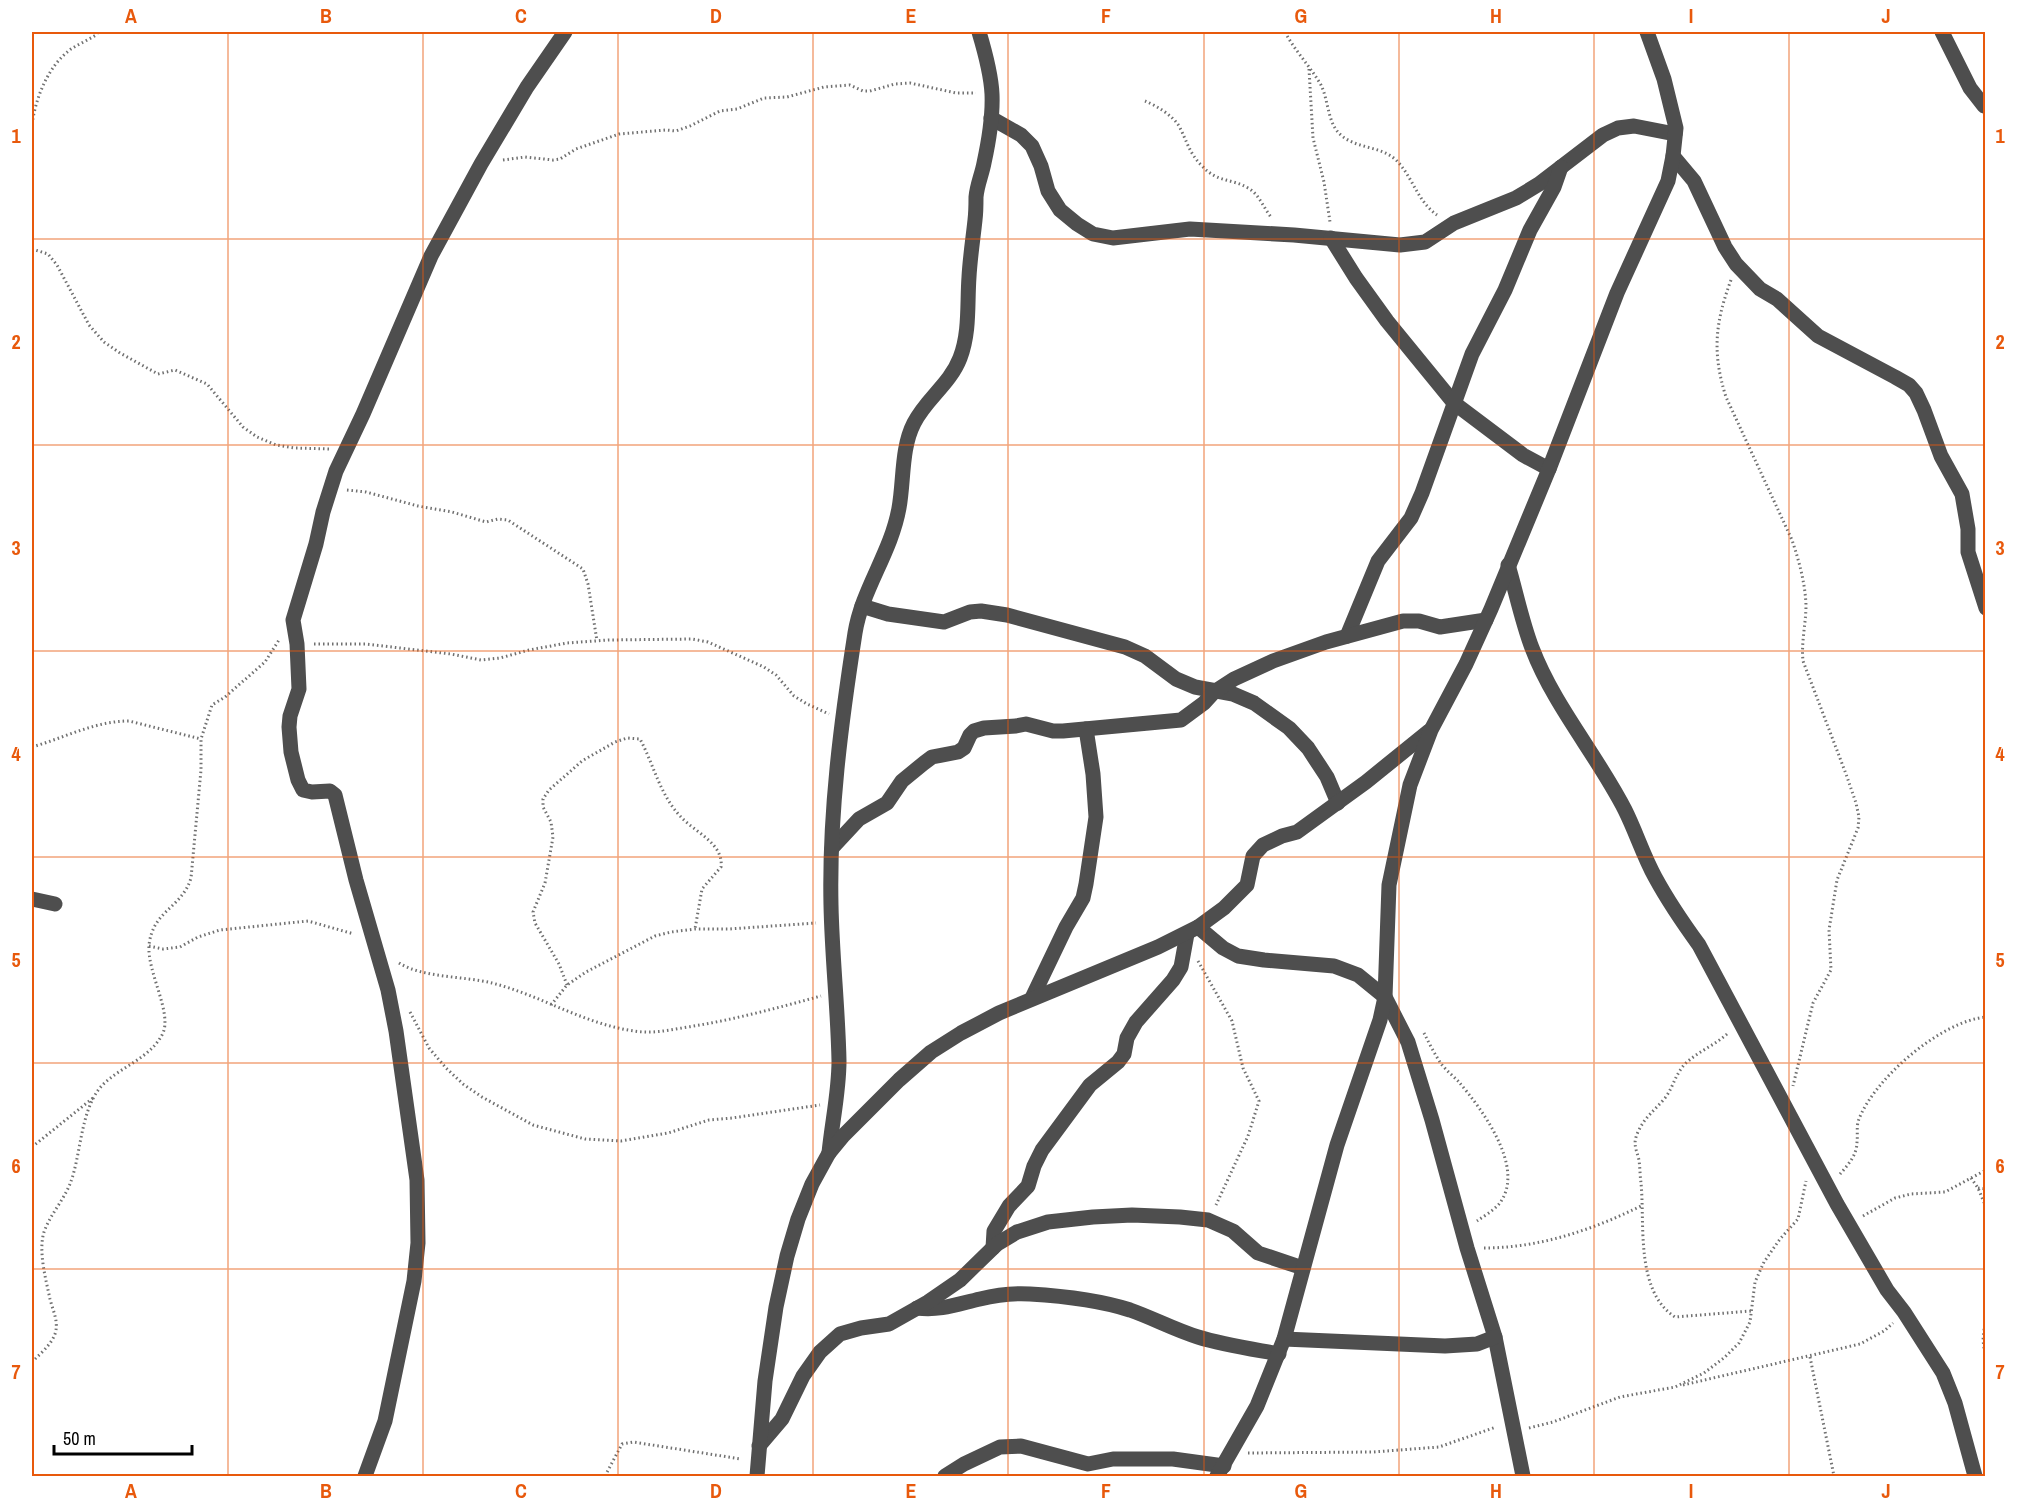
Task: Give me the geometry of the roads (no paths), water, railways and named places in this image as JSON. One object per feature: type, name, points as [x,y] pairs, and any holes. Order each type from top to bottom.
[{"type":"street","points":[[365,1476],[387,1411],[414,1281],[418,1243],[417,1180],[401,1060],[388,990],[356,880],[335,795],[330,791],[303,790],[291,752],[290,716],[299,689],[297,644],[292,620],[336,471],[399,333],[431,256],[481,164],[527,87],[565,32]]},
{"type":"street","points":[[829,1153],[839,1062],[832,921],[832,848],[835,786],[843,721],[856,629],[862,606],[895,529],[907,439],[914,422],[926,405],[951,377],[961,357],[966,337],[976,194],[992,118],[990,76],[979,32]]},
{"type":"street","points":[[945,1476],[964,1464],[1000,1448],[1021,1446],[1088,1464],[1113,1459],[1173,1459],[1220,1471],[1257,1406],[1282,1346],[1337,1145],[1372,1046],[1385,997],[1389,885],[1410,785],[1431,730],[1486,620],[1549,469],[1617,293],[1668,181],[1676,128],[1664,79],[1647,32]]},
{"type":"street","points":[[1942,32],[1970,88],[1984,106]]},
{"type":"street","points":[[992,118],[1021,135],[1032,146],[1048,191],[1060,210],[1093,234],[1113,238],[1190,229],[1293,235],[1383,244],[1416,244],[1425,242],[1443,228],[1516,198],[1603,135],[1618,128],[1634,126],[1676,134]]},
{"type":"street","points":[[1673,156],[1694,181],[1725,248],[1736,264],[1760,289],[1777,299],[1818,336],[1895,376],[1909,385],[1916,393],[1941,456],[1962,494],[1968,529],[1968,552],[1986,608]]},
{"type":"street","points":[[1347,636],[1378,561],[1411,518],[1472,354],[1505,290],[1530,231],[1554,187],[1561,167]]},
{"type":"street","points":[[1331,238],[1387,321],[1454,403],[1523,455],[1549,469]]},
{"type":"street","points":[[1508,565],[1532,648],[1553,690],[1626,810],[1654,875],[1722,985],[1739,1022],[1848,1225],[1887,1290],[1943,1373],[1955,1403],[1975,1476]]},
{"type":"street","points":[[862,606],[888,614],[944,622],[970,612],[981,611],[1007,615],[1125,647],[1145,656],[1176,679],[1214,692],[1233,694],[1254,703],[1289,728],[1308,748],[1327,777],[1338,803]]},
{"type":"street","points":[[832,848],[860,819],[887,803],[902,781],[932,757],[958,752],[964,748],[974,731],[1026,724],[1053,730],[1181,720],[1204,703],[1214,692],[1234,679],[1273,661],[1347,636],[1403,621],[1419,621],[1440,627],[1486,620]]},
{"type":"street","points":[[1032,998],[1066,927],[1083,898],[1086,884],[1096,817],[1093,774],[1086,729]]},
{"type":"street","points":[[758,1461],[765,1381],[776,1307],[798,1219],[812,1184],[829,1153],[869,1109],[931,1052],[999,1013],[1190,935],[1224,908],[1247,885],[1253,856],[1263,845],[1297,832],[1431,730]]},
{"type":"street","points":[[32,899],[55,904]]},
{"type":"street","points":[[1190,935],[1238,956],[1334,966],[1358,975],[1385,997],[1408,1042],[1495,1337],[1523,1476]]},
{"type":"street","points":[[993,1248],[994,1231],[1009,1206],[1028,1186],[1042,1150],[1090,1085],[1118,1062],[1124,1054],[1127,1038],[1136,1022],[1181,967],[1190,935]]},
{"type":"street","points":[[758,1461],[804,1376],[820,1352],[840,1334],[889,1324],[917,1308],[960,1280],[993,1248],[1017,1232],[1048,1222],[1093,1217],[1132,1215],[1208,1220],[1233,1231],[1258,1253],[1303,1268]]},
{"type":"street","points":[[917,1308],[944,1309],[983,1298],[1029,1294],[1078,1300],[1130,1311],[1200,1338],[1233,1346],[1445,1346],[1477,1344],[1495,1337]]}]
